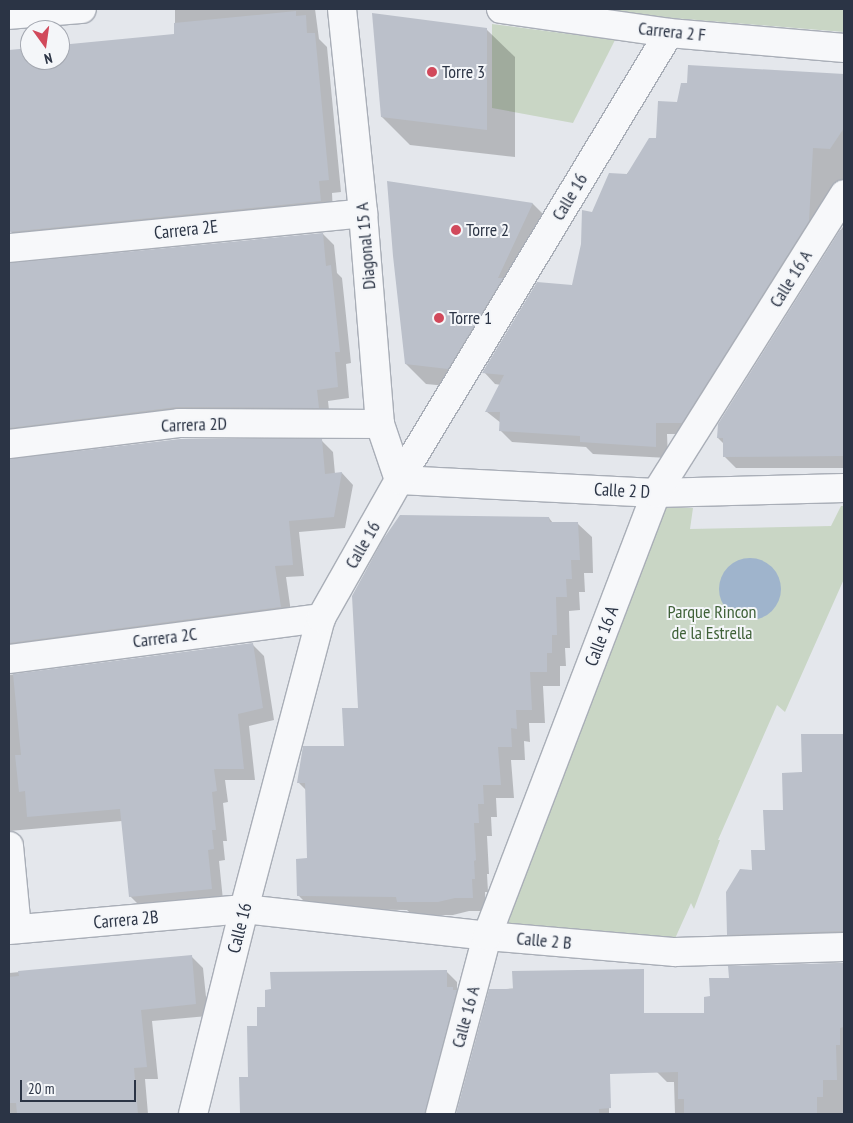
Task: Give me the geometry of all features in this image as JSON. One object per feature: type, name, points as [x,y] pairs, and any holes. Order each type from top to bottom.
[{"type":"street","points":[[9,15],[82,9]]},
{"type":"street","name":"Diagonal 15 A","points":[[342,9],[363,213],[380,424],[400,480]]},
{"type":"street","name":"Carrera 2 F","points":[[501,9],[669,33],[844,48]]},
{"type":"street","name":"Calle 16","points":[[193,1114],[244,909],[321,618],[400,480],[669,33]]},
{"type":"street","name":"Calle 16 A","points":[[440,1114],[487,936],[656,493],[844,194]]},
{"type":"street","name":"Carrera 2E","points":[[9,248],[363,213]]},
{"type":"street","name":"Carrera 2D","points":[[9,444],[179,423],[380,424]]},
{"type":"street","name":"Calle 2 D","points":[[400,480],[656,493],[844,488]]},
{"type":"street","name":"Carrera 2C","points":[[9,659],[321,618]]},
{"type":"street","points":[[9,846],[13,930]]},
{"type":"street","name":"Calle 2 B","points":[[244,909],[487,936],[675,952],[844,947]]},
{"type":"street","name":"Carrera 2B","points":[[13,930],[244,909]]},
{"type":"green space","points":[[595,9],[844,9],[844,32],[673,18]]},
{"type":"green space","points":[[492,24],[615,40],[573,123],[492,108]]},
{"type":"green space","name":"Parque Rincon de la Estrella","points":[[841,506],[844,506],[844,579],[785,712],[777,705],[718,840],[720,840],[694,909],[691,903],[673,943],[506,923],[655,507],[693,508],[690,529],[831,526]]},
{"type":"water","points":[[750,558],[767,563],[772,567],[776,572],[781,589],[776,606],[772,611],[767,615],[750,620],[733,615],[728,611],[724,606],[719,589],[724,572],[728,567],[733,563]]},
{"type":"building","points":[[296,11],[296,16],[306,15],[307,33],[315,33],[329,180],[319,181],[321,201],[9,232],[9,50],[20,49],[20,70],[70,70],[70,44],[174,34],[174,23]]},
{"type":"building","name":"Torre 3","points":[[372,13],[487,28],[487,130],[381,117]]},
{"type":"building","points":[[688,65],[844,74],[844,128],[830,149],[813,148],[809,221],[682,423],[656,423],[656,447],[580,442],[580,436],[499,431],[500,412],[485,412],[504,375],[482,373],[537,282],[572,285],[581,244],[582,210],[592,212],[609,173],[627,174],[649,138],[656,138],[658,101],[677,102],[681,83],[687,83]]},
{"type":"building","points":[[387,181],[533,203],[498,278],[503,278],[448,369],[405,364]]},
{"type":"building","points":[[840,230],[844,230],[844,456],[723,457],[723,438],[717,438],[718,424]]},
{"type":"building","points":[[323,233],[326,266],[331,265],[340,352],[335,352],[338,387],[317,390],[319,408],[177,407],[9,428],[9,263]]},
{"type":"building","points":[[180,439],[322,439],[325,474],[342,472],[334,517],[289,521],[293,565],[275,566],[281,607],[9,643],[9,459]]},
{"type":"building","points":[[400,515],[549,517],[550,522],[578,522],[580,560],[571,560],[572,579],[566,579],[567,597],[556,597],[557,635],[552,635],[552,653],[547,653],[547,672],[530,672],[532,710],[516,710],[517,729],[511,728],[512,747],[498,747],[501,785],[483,785],[484,804],[478,804],[479,823],[474,823],[476,860],[474,861],[475,879],[472,879],[473,898],[455,898],[438,902],[397,902],[396,897],[297,896],[296,859],[307,858],[305,783],[297,783],[303,746],[344,746],[342,708],[358,708],[352,596],[382,541]]},
{"type":"building","points":[[253,643],[263,708],[238,714],[244,769],[214,769],[217,791],[212,792],[216,830],[212,830],[214,849],[208,850],[212,889],[129,897],[120,809],[27,817],[25,791],[19,792],[15,755],[21,755],[13,674]]},
{"type":"building","points":[[801,734],[844,734],[844,931],[727,935],[726,892],[740,869],[752,870],[751,850],[765,850],[763,810],[783,810],[782,773],[802,772]]},
{"type":"building","points":[[192,955],[196,1004],[141,1010],[147,1067],[134,1068],[138,1114],[17,1114],[16,1103],[9,1103],[9,977],[19,976],[18,971]]},
{"type":"building","points":[[844,963],[844,1027],[840,1028],[840,1045],[836,1045],[837,1080],[823,1080],[823,1097],[817,1097],[817,1114],[684,1114],[684,1099],[678,1099],[678,1072],[610,1074],[611,1108],[599,1109],[599,1114],[456,1114],[489,989],[513,989],[512,971],[644,969],[644,1013],[704,1013],[704,997],[710,996],[709,978],[729,978],[728,966]]},
{"type":"building","points":[[447,970],[447,987],[453,987],[453,990],[457,990],[425,1114],[240,1114],[239,1077],[248,1077],[247,1026],[257,1026],[257,1007],[265,1007],[265,990],[271,989],[270,972]]},
{"type":"place","name":"Torre 3","points":[[432,72]]},
{"type":"place","name":"Torre 2","points":[[456,230]]},
{"type":"place","name":"Torre 1","points":[[439,318]]}]
